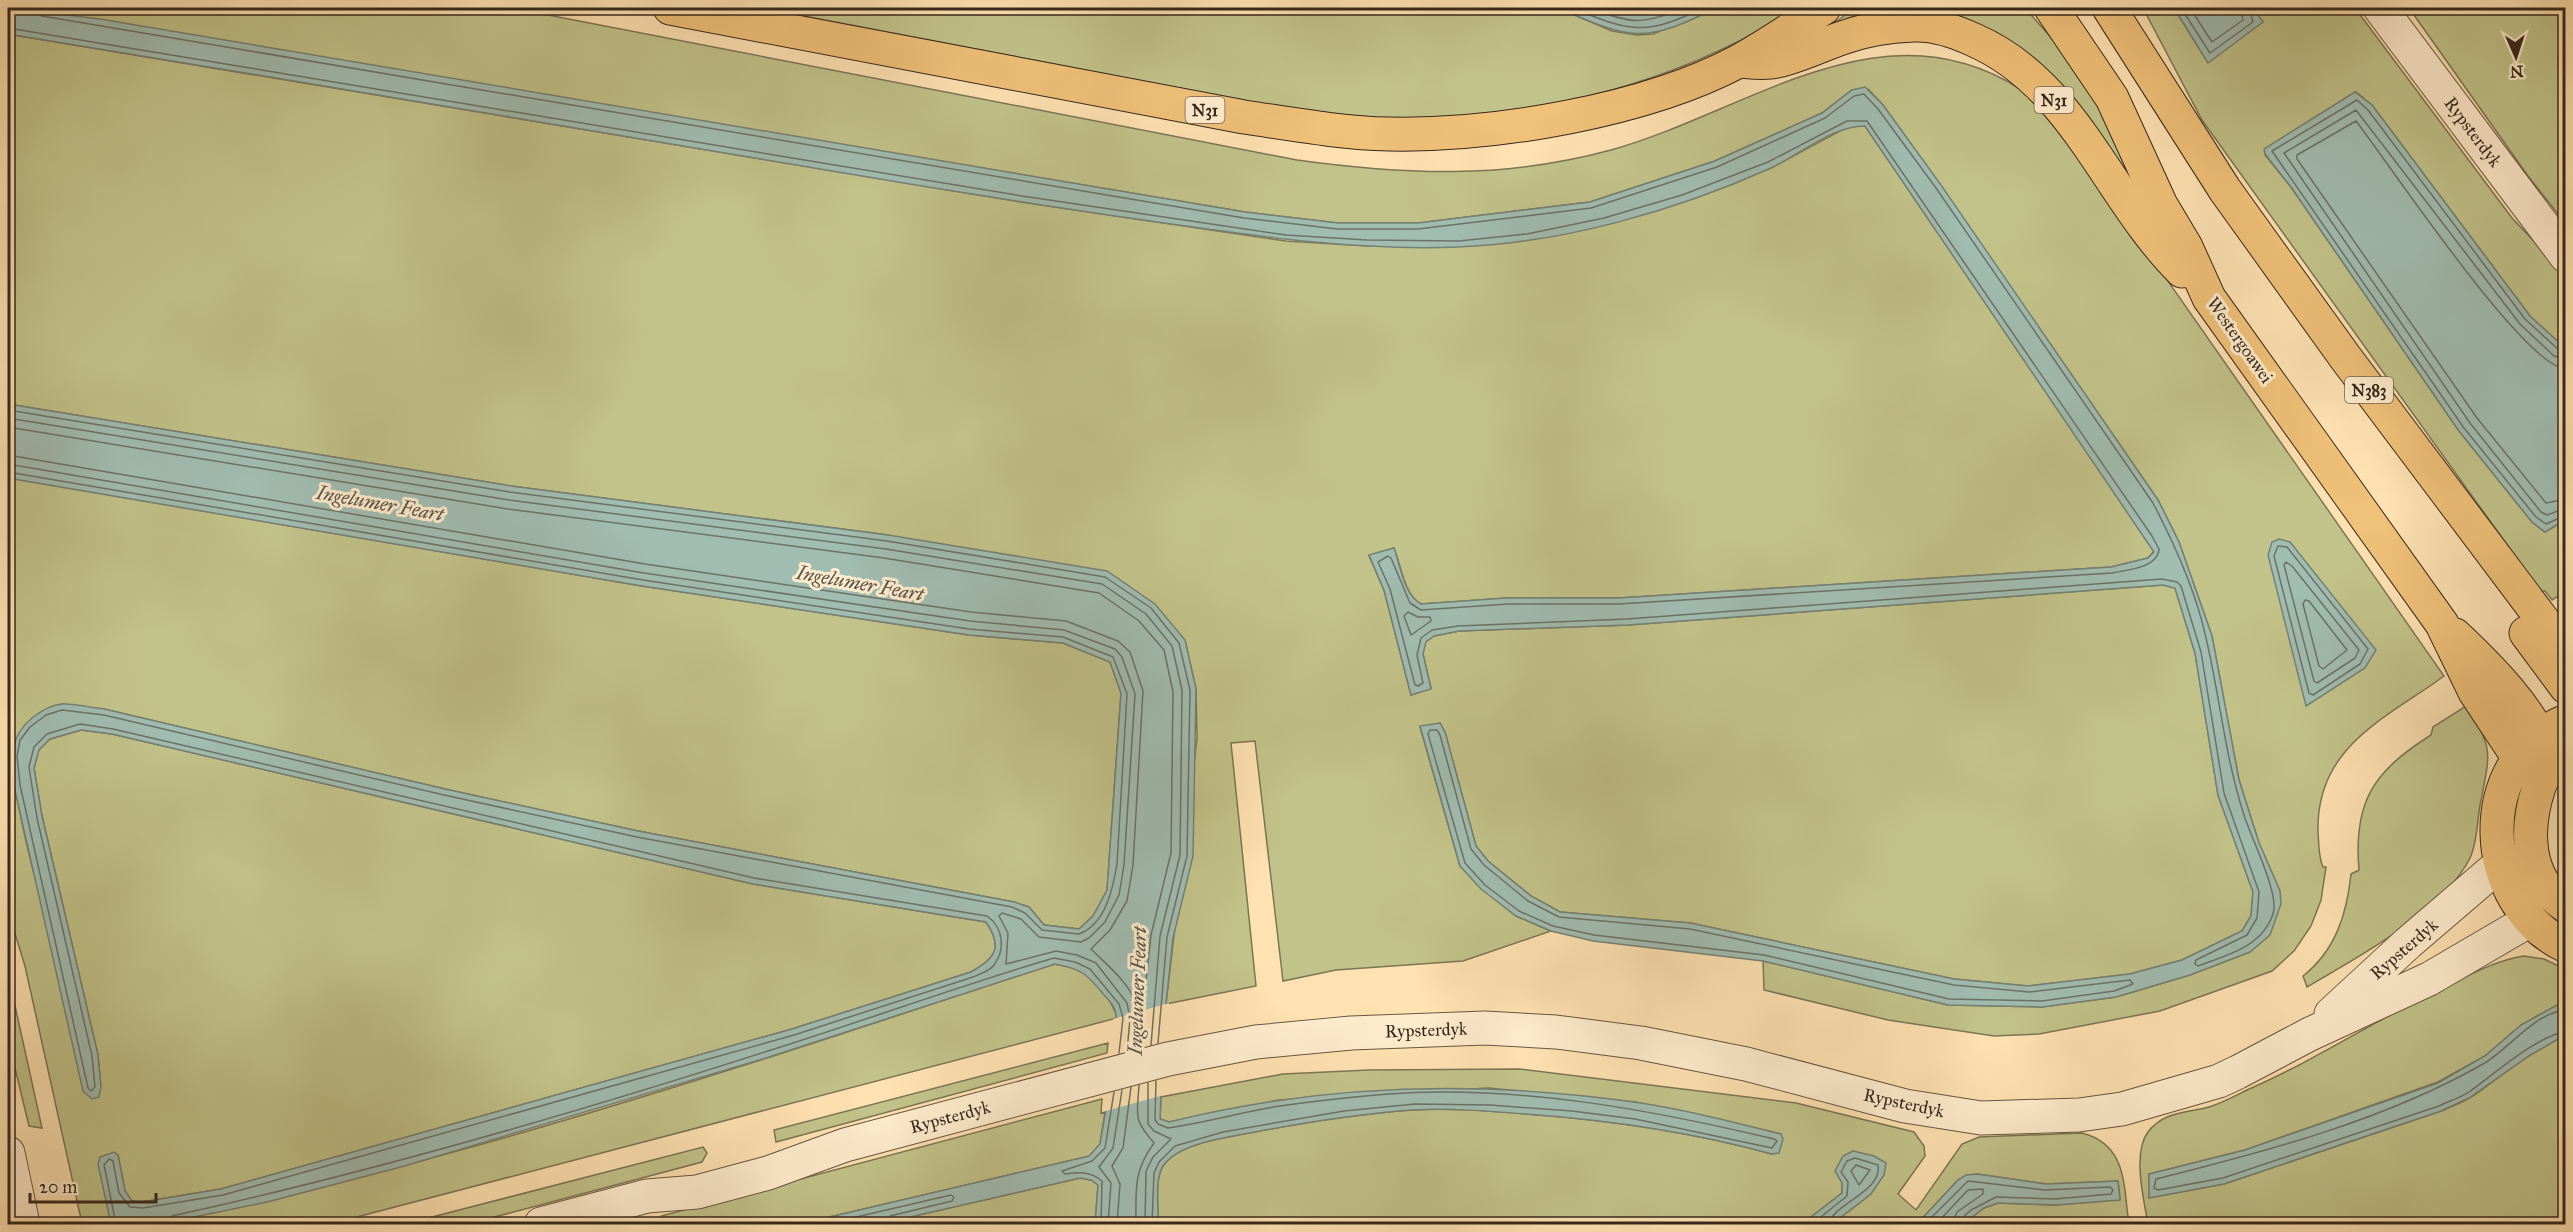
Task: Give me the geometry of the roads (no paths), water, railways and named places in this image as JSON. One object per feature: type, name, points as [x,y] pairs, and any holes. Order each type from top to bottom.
[{"type":"highway","name":"N31","points":[[670,8],[1244,117],[1317,128],[1388,134],[1448,133],[1558,119],[1678,86],[1738,61],[1824,8]]},
{"type":"highway","name":"Westergoawei","points":[[2051,8],[2112,98],[2161,205],[2186,247],[2209,298],[2442,624],[2475,692],[2541,738],[2548,759],[2546,774],[2540,783],[2533,805],[2529,831],[2531,858],[2540,879],[2562,904]]},
{"type":"highway","name":"N383","points":[[2109,8],[2225,190],[2515,587],[2565,651]]},
{"type":"highway","name":"N31","points":[[1738,61],[1775,62],[1846,36],[1890,26],[1942,28],[1991,47],[2013,61],[2043,87],[2091,148],[2164,253],[2209,298]]},
{"type":"highway","name":"N383","points":[[2515,587],[2526,633],[2565,687]]},
{"type":"highway","points":[[2541,738],[2507,780],[2496,820],[2499,865],[2510,894],[2530,920],[2565,946]]},
{"type":"highway","points":[[2530,920],[2562,904]]},
{"type":"street","name":"Rypsterdyk","points":[[2380,8],[2565,256]]},
{"type":"street","name":"Rypsterdyk","points":[[2310,1034],[2408,943],[2499,865]]},
{"type":"street","name":"Rypsterdyk","points":[[541,1224],[647,1196],[707,1189],[768,1173],[845,1145],[1168,1059],[1256,1042],[1351,1033],[1485,1028],[1556,1032],[1697,1053],[1905,1106],[1981,1118],[2024,1119],[2122,1109],[2219,1081],[2310,1034],[2429,979],[2530,920]]},
{"type":"street","points":[[8,1153],[23,1224]]},
{"type":"water","points":[[8,8],[100,19],[1245,212],[1338,223],[1418,223],[1590,202],[1715,161],[1822,113],[1852,90],[1865,87],[1883,105],[1941,185],[2158,500],[2179,542],[2212,636],[2239,780],[2259,843],[2280,891],[2281,904],[2270,935],[2250,952],[2190,975],[2116,997],[2042,1007],[1948,1005],[1763,961],[1593,941],[1551,931],[1516,916],[1481,889],[1460,866],[1420,726],[1440,723],[1445,732],[1476,846],[1488,861],[1531,896],[1560,912],[1690,923],[1954,979],[2028,986],[2130,974],[2182,960],[2242,931],[2251,916],[2253,892],[2218,795],[2195,653],[2175,588],[2163,585],[1628,625],[1459,631],[1434,636],[1426,642],[1423,654],[1431,689],[1411,695],[1384,590],[1369,555],[1394,548],[1410,594],[1421,604],[1507,598],[1619,598],[2111,567],[2148,558],[2154,552],[1865,126],[1853,127],[1829,136],[1771,168],[1734,184],[1657,211],[1578,232],[1498,244],[1458,247],[1347,245],[1237,233],[1005,199],[8,34]]},
{"type":"water","points":[[1558,8],[1653,10],[1659,8],[1716,8],[1670,28],[1637,34],[1603,26]]},
{"type":"water","points":[[2174,8],[2253,8],[2263,22],[2208,63]]},
{"type":"water","points":[[2355,92],[2372,105],[2530,316],[2565,348],[2565,520],[2545,532],[2532,522],[2459,431],[2291,187],[2265,154],[2264,149]]},
{"type":"water","name":"Ingelumer Feart","points":[[8,404],[511,486],[888,535],[1107,571],[1155,604],[1185,640],[1196,689],[1193,856],[1173,938],[1164,1022],[1160,1119],[1169,1122],[1227,1109],[1342,1093],[1400,1090],[1517,1090],[1634,1102],[1726,1120],[1781,1134],[1783,1139],[1779,1153],[1772,1154],[1681,1133],[1588,1120],[1484,1111],[1412,1110],[1275,1128],[1192,1146],[1170,1158],[1160,1172],[1158,1224],[1095,1224],[1098,1185],[1091,1180],[1080,1178],[880,1224],[800,1224],[1089,1156],[1100,1144],[1117,1020],[1113,1006],[1093,982],[1072,968],[1055,964],[769,1057],[401,1167],[267,1202],[160,1224],[111,1224],[98,1164],[100,1157],[114,1152],[118,1155],[125,1191],[132,1201],[142,1202],[221,1189],[792,1029],[971,972],[991,957],[995,945],[986,922],[753,884],[112,734],[81,730],[50,739],[39,750],[34,768],[42,816],[98,1055],[101,1087],[99,1097],[92,1099],[83,1091],[14,786],[12,757],[15,740],[24,725],[46,709],[67,704],[104,709],[445,789],[638,831],[1014,902],[1029,907],[1044,925],[1079,929],[1093,916],[1107,890],[1121,693],[1110,662],[1063,643],[969,635],[642,586],[8,478]]},
{"type":"water","points":[[2279,539],[2290,542],[2376,650],[2365,668],[2306,706],[2268,555],[2272,542]]},
{"type":"water","points":[[2559,1004],[2565,1004],[2565,1038],[2558,1039],[2529,1056],[2469,1098],[2441,1111],[2224,1184],[2149,1198],[2149,1174],[2245,1150],[2438,1083],[2485,1056],[2521,1025]]},
{"type":"water","points":[[1853,1151],[1874,1156],[1886,1163],[1884,1175],[1871,1194],[1832,1224],[1802,1224],[1842,1193],[1842,1183],[1835,1171],[1843,1156]]},
{"type":"water","points":[[1977,1174],[2046,1184],[2118,1181],[2120,1200],[2056,1205],[1998,1203],[1984,1208],[1963,1224],[1917,1224],[1958,1180],[1966,1175]]}]
